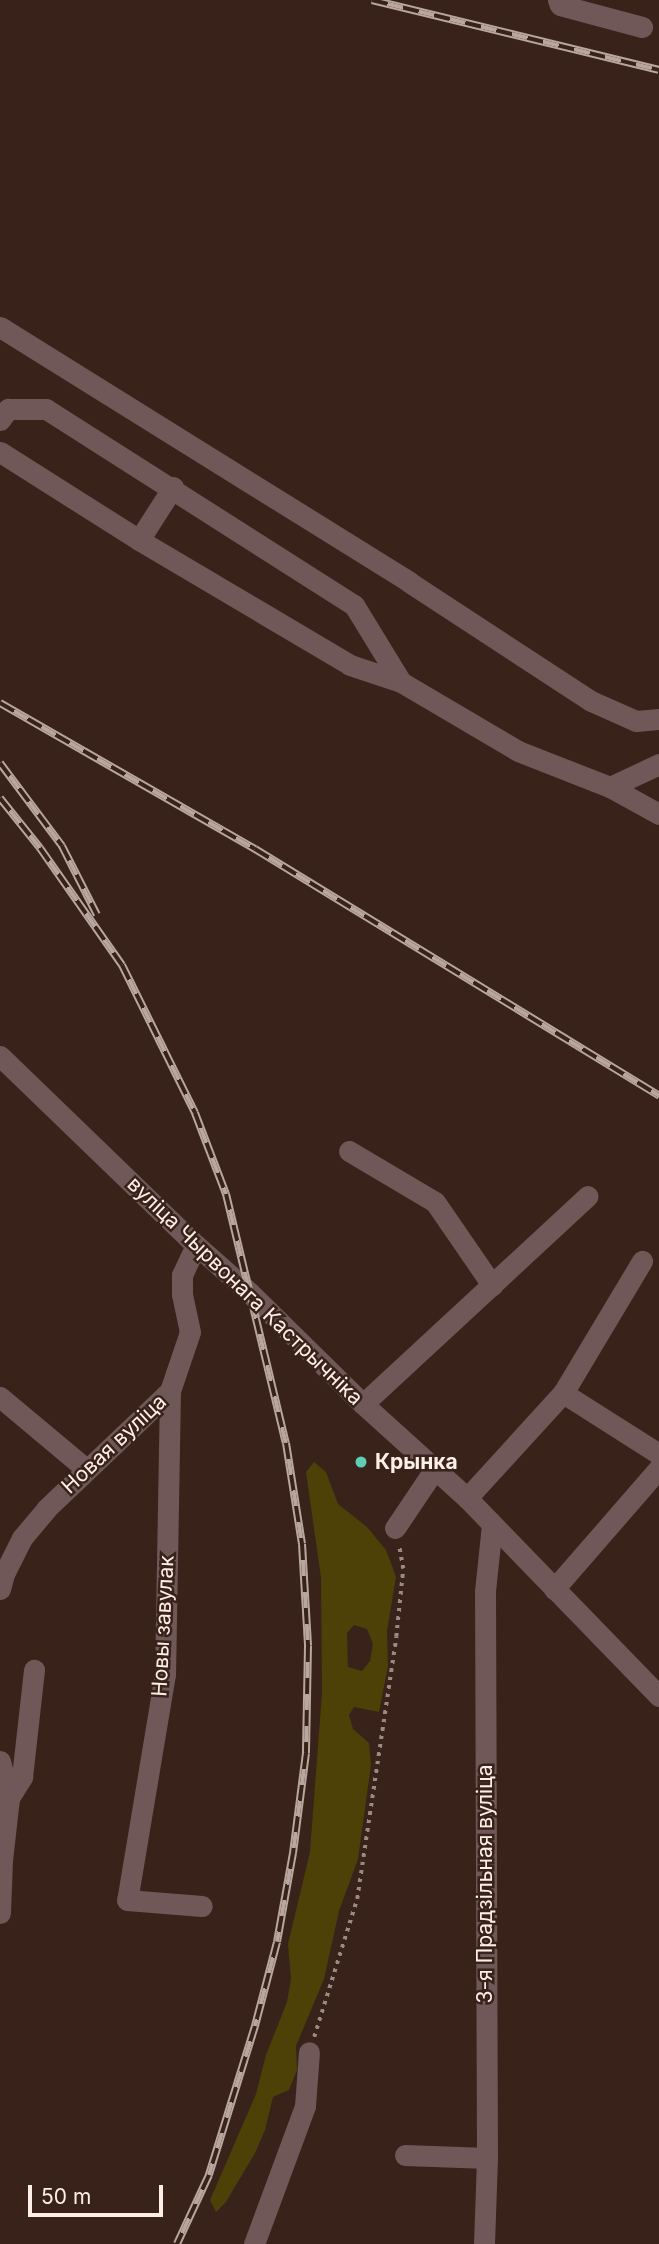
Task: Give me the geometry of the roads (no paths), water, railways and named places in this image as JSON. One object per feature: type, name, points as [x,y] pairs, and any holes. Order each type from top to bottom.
[{"type":"street","points":[[558,0],[560,5],[642,27]]},
{"type":"street","points":[[0,327],[409,582],[592,701],[636,721],[659,719]]},
{"type":"street","points":[[0,419],[8,409],[46,409],[173,487],[354,606],[401,682]]},
{"type":"street","points":[[0,452],[139,540],[350,665],[401,682],[518,751],[610,787],[659,814]]},
{"type":"street","points":[[139,540],[173,487]]},
{"type":"street","points":[[610,787],[659,764]]},
{"type":"street","name":"вуліца Чырвонага Кастрычніка","points":[[0,1056],[363,1404],[467,1498],[659,1696]]},
{"type":"street","points":[[349,1151],[435,1202],[492,1285]]},
{"type":"street","points":[[363,1404],[588,1196]]},
{"type":"street","name":"Новая вуліца","points":[[0,1589],[4,1574],[22,1538],[86,1469],[170,1391],[190,1332],[182,1294],[182,1275],[196,1245]]},
{"type":"street","points":[[467,1498],[563,1393],[642,1261]]},
{"type":"street","name":"Новы завулак","points":[[170,1391],[164,1674],[127,1900],[202,1906]]},
{"type":"street","points":[[563,1393],[659,1454]]},
{"type":"street","points":[[0,1397],[86,1469]]},
{"type":"street","points":[[554,1589],[659,1468]]},
{"type":"street","points":[[395,1528],[434,1470]]},
{"type":"street","name":"3-я Прадзільная вуліца","points":[[484,2244],[487,2158],[485,1591],[492,1524]]},
{"type":"street","points":[[9,1798],[22,1777],[34,1670]]},
{"type":"street","points":[[0,1761],[9,1798],[2,1860],[0,1913]]},
{"type":"street","points":[[249,2238],[305,2106],[309,2052]]},
{"type":"street","points":[[405,2155],[487,2158]]},
{"type":"railway","points":[[372,0],[659,70]]},
{"type":"railway","points":[[0,703],[255,849],[659,1096]]},
{"type":"railway","points":[[0,763],[62,846],[97,915]]},
{"type":"railway","points":[[0,798],[40,848],[122,965],[195,1113],[226,1194],[286,1443],[302,1544],[308,1646],[306,1753],[293,1853],[277,1942],[255,2026],[209,2175],[177,2244]]},
{"type":"place","name":"Крынка","points":[[361,1462]]}]
